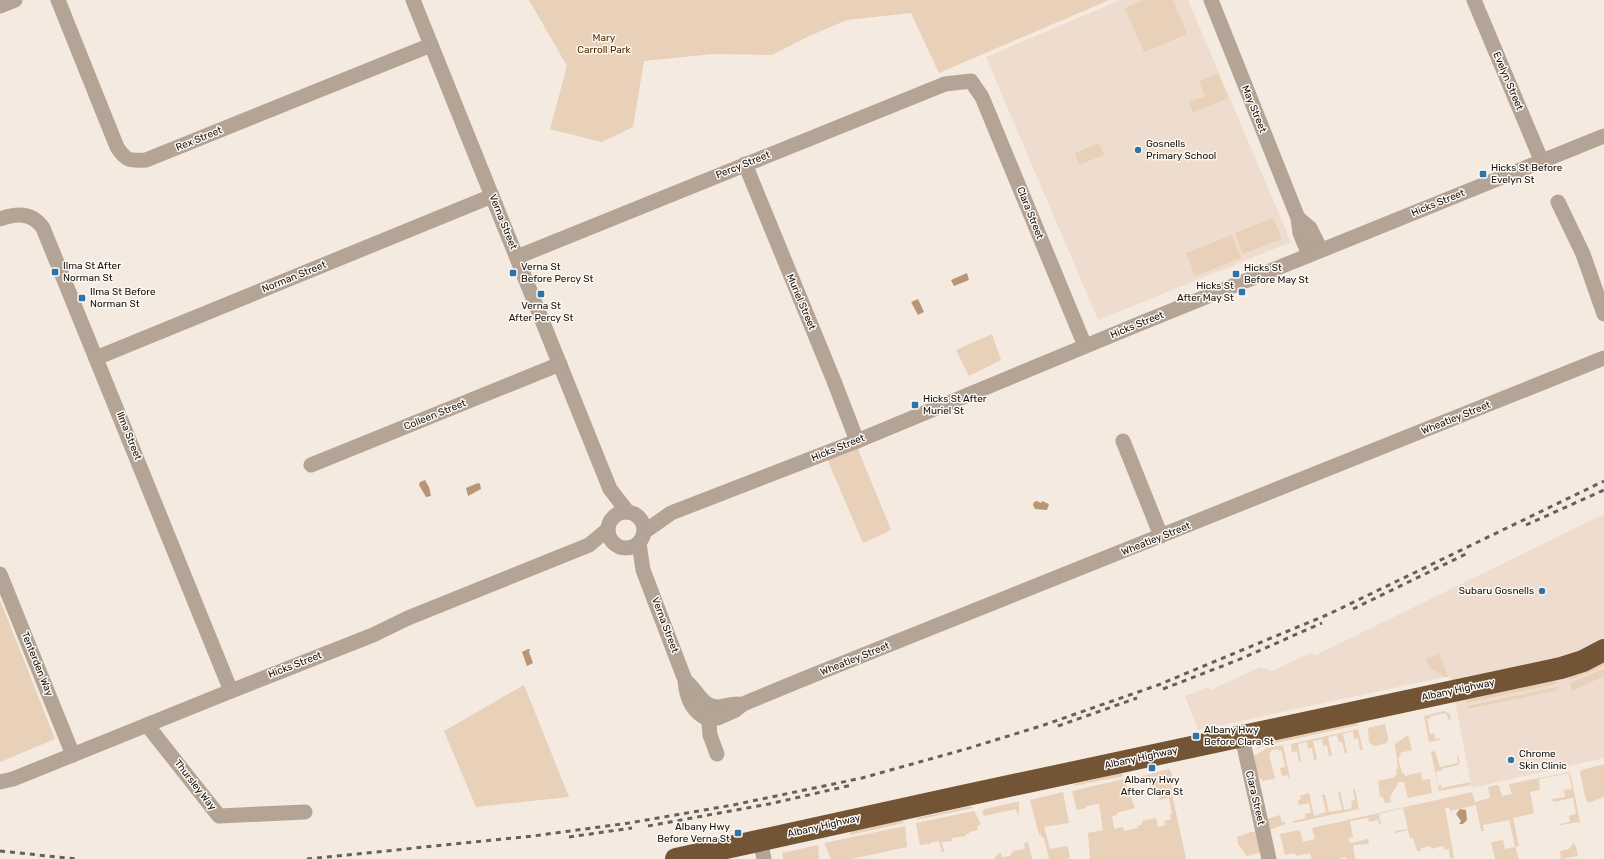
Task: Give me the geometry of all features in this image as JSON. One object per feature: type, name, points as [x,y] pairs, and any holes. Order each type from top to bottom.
[{"type":"highway","name":"Albany Highway","points":[[676,859],[762,850],[945,799],[1561,668],[1583,661],[1604,650]]},
{"type":"street","points":[[0,6],[15,0]]},
{"type":"street","name":"Rex Street","points":[[58,0],[118,147],[123,157],[135,161],[146,160],[431,45]]},
{"type":"street","name":"Verna Street","points":[[413,0],[610,489],[631,513]]},
{"type":"street","name":"May Street","points":[[1210,0],[1298,218],[1300,233],[1315,253]]},
{"type":"street","name":"Evelyn Street","points":[[1474,0],[1542,162]]},
{"type":"street","name":"Percy Street","points":[[517,258],[745,164],[946,84],[971,81]]},
{"type":"street","name":"Clara Street","points":[[971,81],[982,97],[1085,346]]},
{"type":"street","name":"Hicks Street","points":[[642,538],[671,513],[857,440],[1604,136]]},
{"type":"street","name":"Muriel Street","points":[[745,164],[857,440]]},
{"type":"street","name":"Norman Street","points":[[96,358],[492,196]]},
{"type":"street","points":[[1558,202],[1583,254],[1604,314]]},
{"type":"street","name":"Ilma Street","points":[[0,219],[12,215],[26,215],[37,221],[43,228],[230,690]]},
{"type":"street","name":"Wheatley Street","points":[[708,712],[718,718],[734,711],[744,704],[1604,358]]},
{"type":"street","name":"Colleen Street","points":[[311,465],[560,364]]},
{"type":"street","points":[[1124,441],[1161,536]]},
{"type":"street","name":"Verna Street","points":[[609,525],[610,489]]},
{"type":"street","points":[[621,512],[631,513],[643,522],[642,538],[631,548],[618,546],[608,535],[609,525],[621,512]]},
{"type":"street","name":"Hicks Street","points":[[631,513],[671,513]]},
{"type":"street","name":"Hicks Street","points":[[0,782],[13,779],[74,755],[230,690],[373,635],[416,615],[588,545],[609,525]]},
{"type":"street","name":"Verna Street","points":[[642,538],[643,570],[685,680],[686,691],[693,707],[700,716],[708,712]]},
{"type":"street","name":"Hicks Street","points":[[588,545],[618,546]]},
{"type":"street","name":"Verna Street","points":[[618,546],[643,570]]},
{"type":"street","name":"Tenterden Way","points":[[0,574],[74,755]]},
{"type":"street","points":[[708,712],[710,735],[717,754]]},
{"type":"street","name":"Thursley Way","points":[[147,725],[219,816],[305,812]]},
{"type":"street","name":"Clara Street","points":[[1242,736],[1269,859]]},
{"type":"shaded area","name":"Gosnells Primary School","points":[[1120,0],[1188,0],[1291,242],[1098,320],[986,57]]},
{"type":"shaded area","points":[[967,273],[969,280],[954,286],[951,280]]},
{"type":"shaded area","points":[[918,299],[924,312],[918,315],[911,302]]},
{"type":"shaded area","points":[[425,480],[429,487],[431,496],[426,497],[419,485],[420,482]]},
{"type":"shaded area","points":[[478,483],[480,484],[481,489],[468,496],[466,488]]},
{"type":"shaded area","points":[[1037,501],[1041,503],[1042,501],[1049,504],[1047,510],[1035,509],[1033,505],[1034,502]]},
{"type":"shaded area","points":[[1604,514],[1604,758],[1472,788],[1450,676],[1198,730],[1185,696],[1208,687],[1211,690],[1260,667],[1272,671],[1310,653],[1316,655]]},
{"type":"shaded area","points":[[530,649],[529,652],[533,663],[527,666],[522,652]]},
{"type":"shaded area","points":[[1460,809],[1466,810],[1467,820],[1463,824],[1459,824],[1461,821],[1456,814]]},
{"type":"green space","name":"Mary Carroll Park","points":[[529,0],[1109,0],[939,73],[911,13],[847,20],[807,37],[772,55],[713,54],[644,61],[633,127],[602,142],[550,129],[567,66]]},
{"type":"green space","points":[[1143,0],[1173,0],[1187,34],[1144,52],[1125,8]]},
{"type":"green space","points":[[1218,73],[1228,98],[1193,113],[1189,102],[1205,96],[1199,81]]},
{"type":"green space","points":[[1099,143],[1104,155],[1079,165],[1075,153]]},
{"type":"green space","points":[[1273,218],[1282,239],[1243,254],[1235,233]]},
{"type":"green space","points":[[1232,235],[1241,258],[1195,276],[1186,253]]},
{"type":"green space","points":[[992,334],[1001,360],[969,376],[956,350]]},
{"type":"green space","points":[[857,447],[891,530],[863,543],[827,459]]},
{"type":"green space","points":[[0,600],[55,739],[0,762]]},
{"type":"green space","points":[[1439,654],[1448,677],[1445,677],[1429,667],[1426,659]]},
{"type":"green space","points":[[1604,663],[1604,666],[1569,680],[1569,677]]},
{"type":"green space","points":[[1604,669],[1604,676],[1572,691],[1570,683]]},
{"type":"green space","points":[[1554,680],[1556,681],[1556,684],[1466,703],[1466,700]]},
{"type":"green space","points":[[524,685],[569,797],[476,807],[444,731]]},
{"type":"green space","points":[[1557,687],[1555,691],[1469,709],[1467,706]]},
{"type":"green space","points":[[1444,711],[1450,714],[1451,719],[1449,720],[1446,713],[1430,716],[1431,718],[1427,719],[1430,734],[1434,733],[1435,739],[1440,738],[1440,740],[1429,742],[1424,716]]},
{"type":"green space","points":[[1356,723],[1359,725],[1266,745],[1255,750],[1264,743]]},
{"type":"green space","points":[[1385,724],[1388,738],[1387,743],[1376,746],[1372,745],[1369,741],[1368,728]]},
{"type":"green space","points":[[1358,729],[1363,750],[1360,750],[1358,738],[1354,739],[1353,731],[1343,734],[1347,753],[1345,753],[1342,742],[1339,742],[1337,735],[1328,737],[1332,756],[1329,756],[1327,745],[1323,746],[1322,739],[1313,741],[1317,759],[1314,760],[1312,748],[1308,749],[1307,742],[1298,744],[1301,762],[1299,762],[1297,751],[1292,752],[1291,744]]},
{"type":"green space","points":[[1408,735],[1412,750],[1400,753],[1401,756],[1398,758],[1402,773],[1404,773],[1405,776],[1421,772],[1422,780],[1430,779],[1432,793],[1408,798],[1404,782],[1399,782],[1390,797],[1391,802],[1384,803],[1383,797],[1380,797],[1378,781],[1395,777],[1397,773],[1396,769],[1398,769],[1395,744]]},
{"type":"green space","points":[[1283,745],[1290,778],[1289,779],[1288,775],[1282,776],[1280,768],[1285,767],[1281,750],[1278,751],[1278,749],[1272,750],[1269,754],[1275,779],[1265,780],[1264,782],[1259,777],[1256,770],[1254,756],[1267,748]]},
{"type":"green space","points":[[1435,751],[1440,767],[1458,763],[1457,756],[1460,761],[1458,765],[1441,769],[1442,770],[1436,772],[1438,786],[1441,785],[1441,788],[1470,782],[1471,785],[1439,791],[1431,752]]},
{"type":"green space","points":[[1604,764],[1604,797],[1588,803],[1580,772],[1582,770]]},
{"type":"green space","points":[[1169,769],[1172,774],[1172,794],[1186,859],[1090,859],[1088,833],[1103,830],[1099,804],[1086,806],[1086,808],[1077,810],[1072,791],[1124,779],[1135,808],[1112,816],[1114,829],[1123,827],[1124,831],[1138,828],[1137,826],[1142,824],[1142,821],[1156,818],[1158,827],[1165,825],[1164,821],[1171,819],[1170,815],[1172,814],[1169,798],[1159,800],[1159,788],[1151,790],[1148,780],[1142,781],[1142,776]]},
{"type":"green space","points":[[1570,772],[1580,822],[1560,825],[1570,822],[1569,816],[1576,814],[1573,798],[1553,802],[1552,799],[1565,797],[1564,790],[1572,789],[1569,773],[1539,779],[1540,790],[1530,792],[1534,813],[1513,818],[1519,846],[1515,847],[1509,820],[1483,825],[1484,831],[1481,831],[1476,805],[1450,811],[1449,807],[1445,808],[1454,858],[1450,858],[1449,849],[1445,850],[1444,846],[1431,849],[1431,846],[1421,848],[1421,851],[1417,851],[1413,838],[1410,838],[1408,830],[1395,833],[1395,831],[1408,829],[1403,808],[1379,814],[1381,824],[1379,824],[1378,820],[1369,822],[1368,818],[1350,821],[1353,837],[1348,838],[1350,843],[1368,839],[1369,844],[1353,845],[1355,859],[1346,859],[1345,857],[1338,859],[1312,859],[1310,853],[1296,856],[1295,853],[1285,855],[1280,834],[1300,830],[1303,842],[1315,839],[1312,828],[1472,792],[1475,802],[1490,798],[1488,787],[1497,785],[1499,786],[1502,796],[1512,794],[1509,784]]},
{"type":"green space","points":[[1121,773],[1124,776],[1073,786],[1075,784]]},
{"type":"green space","points":[[1353,789],[1355,789],[1359,809],[1293,823],[1293,821],[1306,818],[1305,814],[1311,813],[1309,803],[1299,805],[1298,800],[1301,799],[1300,796],[1309,793],[1314,816],[1326,812],[1322,795],[1325,795],[1329,812],[1342,810],[1338,792],[1340,791],[1344,810],[1352,808],[1351,801],[1355,800]]},
{"type":"green space","points":[[1063,792],[1069,823],[1044,827],[1050,849],[1066,846],[1068,847],[1070,857],[1068,859],[1045,859],[1049,858],[1044,838],[1042,838],[1041,834],[1039,835],[1030,800]]},
{"type":"green space","points":[[1019,802],[1019,815],[1016,809],[984,816],[982,812],[985,809]]},
{"type":"green space","points":[[971,806],[973,808],[916,820],[917,818]]},
{"type":"green space","points":[[974,811],[981,824],[977,826],[978,830],[969,832],[966,836],[952,838],[952,841],[942,842],[944,852],[942,852],[939,841],[930,843],[930,845],[920,845],[916,823]]},
{"type":"green space","points":[[1280,815],[1282,822],[1285,822],[1285,824],[1270,830],[1267,819]]},
{"type":"green space","points":[[902,820],[904,823],[850,835],[851,831]]},
{"type":"green space","points":[[905,826],[907,847],[851,859],[831,859],[824,843]]},
{"type":"green space","points":[[1251,832],[1256,832],[1261,852],[1247,856],[1238,844],[1237,837]]},
{"type":"green space","points":[[1503,840],[1505,849],[1515,847],[1519,859],[1495,859],[1491,842]]},
{"type":"green space","points":[[1028,842],[1032,859],[994,859],[1001,853],[1002,857],[1010,856],[1013,851],[1025,849],[1024,843]]},
{"type":"green space","points":[[1573,843],[1576,846],[1578,856],[1561,859],[1560,851],[1569,849]]},
{"type":"green space","points":[[818,845],[819,859],[783,859],[782,853]]},
{"type":"railway","points":[[307,859],[533,836],[629,823],[733,805],[862,778],[966,749],[1044,725],[1158,685],[1329,614],[1604,481]]},
{"type":"railway","points":[[1526,525],[1604,490]]},
{"type":"railway","points":[[1353,609],[1468,553]]},
{"type":"railway","points":[[1163,689],[1238,660],[1322,623]]},
{"type":"railway","points":[[1058,726],[1137,698]]},
{"type":"railway","points":[[648,826],[769,804],[852,785]]},
{"type":"railway","points":[[569,837],[632,828]]},
{"type":"railway","points":[[0,851],[77,859]]},
{"type":"place","name":"Gosnells Primary School","points":[[1138,150]]},
{"type":"place","name":"Hicks St Before Evelyn St","points":[[1483,174]]},
{"type":"place","name":"Ilma St After Norman St","points":[[55,272]]},
{"type":"place","name":"Verna St Before Percy St","points":[[513,273]]},
{"type":"place","name":"Hicks St Before May St","points":[[1236,274]]},
{"type":"place","name":"Hicks St After May St","points":[[1242,292]]},
{"type":"place","name":"Verna St After Percy St","points":[[541,294]]},
{"type":"place","name":"Ilma St Before Norman St","points":[[82,298]]},
{"type":"place","name":"Hicks St After Muriel St","points":[[915,405]]},
{"type":"place","name":"Subaru Gosnells","points":[[1542,591]]},
{"type":"place","name":"Albany Hwy Before Clara St","points":[[1196,736]]},
{"type":"place","name":"Chrome Skin Clinic","points":[[1511,760]]},
{"type":"place","name":"Albany Hwy After Clara St","points":[[1152,768]]},
{"type":"place","name":"Albany Hwy Before Verna St","points":[[738,833]]}]
